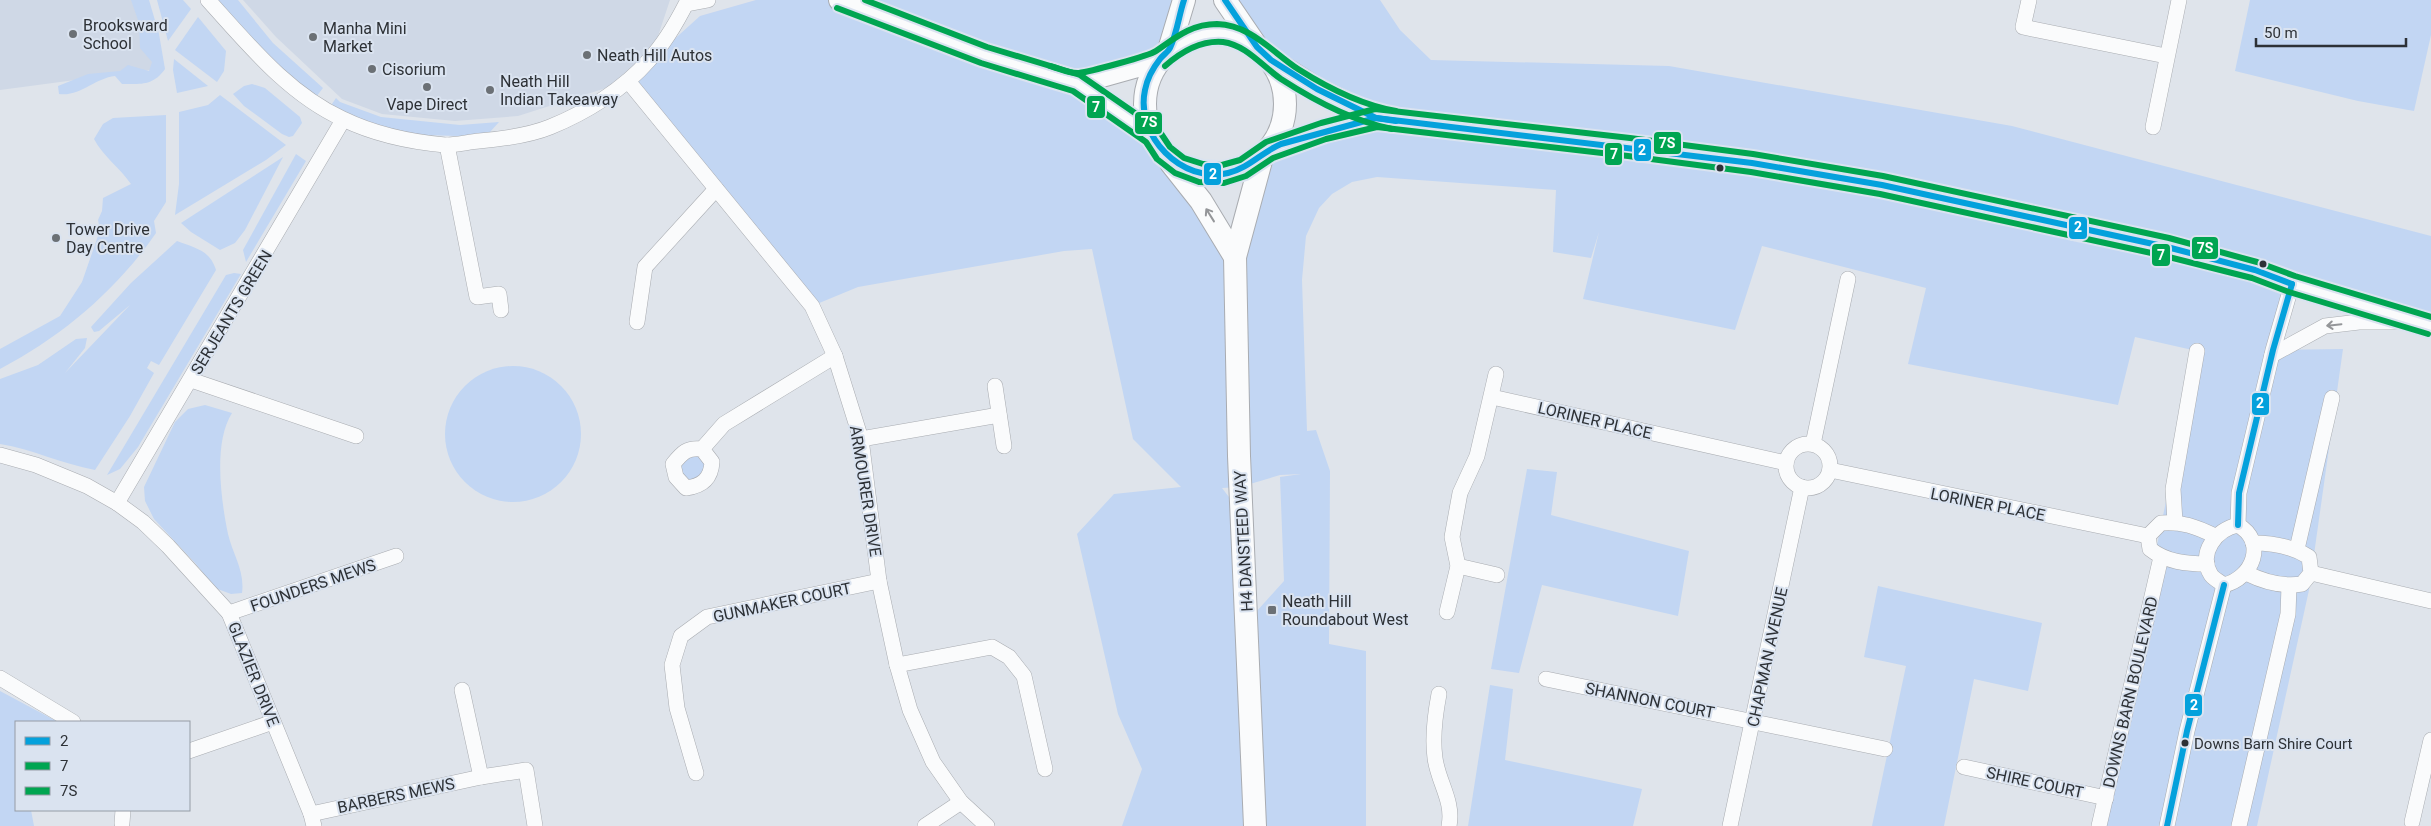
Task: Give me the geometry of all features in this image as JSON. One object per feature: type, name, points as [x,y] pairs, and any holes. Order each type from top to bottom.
[{"type":"street","points":[[208,0],[258,55],[288,83],[343,120],[395,137],[447,145],[502,139],[549,128],[587,108],[628,81],[650,60],[688,2],[708,0]]},
{"type":"street","points":[[840,0],[984,56],[1077,83],[1157,144],[1180,166],[1201,173],[1222,174],[1244,168],[1265,153],[1323,131],[1376,118]]},
{"type":"street","points":[[1184,0],[1164,55],[1149,78],[1144,97],[1145,117],[1157,144],[1201,201],[1235,256]]},
{"type":"street","points":[[1225,0],[1282,81],[1286,105],[1281,129],[1265,153]]},
{"type":"street","points":[[2029,0],[2023,27],[2166,56]]},
{"type":"street","points":[[2153,127],[2166,56],[2179,0]]},
{"type":"street","points":[[1077,83],[1164,55],[1189,38],[1213,33],[1236,36],[1317,89],[1376,118],[1752,163],[1882,185],[2167,247],[2255,270],[2292,284],[2424,324]]},
{"type":"street","name":"ARMOURER DRIVE","points":[[628,81],[812,306],[834,356],[861,439],[879,582],[897,665],[910,710],[933,762],[961,802],[987,826]]},
{"type":"street","name":"SERJEANTS GREEN","points":[[117,503],[343,120]]},
{"type":"street","points":[[447,145],[477,297],[499,294],[501,310]]},
{"type":"street","name":"H4 DANSTEED WAY","points":[[1255,826],[1239,456],[1235,256],[1265,153]]},
{"type":"street","points":[[637,322],[645,267],[716,189]]},
{"type":"street","points":[[1813,444],[1848,279]]},
{"type":"street","points":[[2238,525],[2239,493],[2272,355],[2292,284]]},
{"type":"street","points":[[2272,355],[2325,326],[2359,322],[2424,324]]},
{"type":"street","points":[[2175,522],[2173,490],[2197,351]]},
{"type":"street","points":[[702,449],[724,424],[834,356]]},
{"type":"street","points":[[1447,612],[1458,566],[1452,537],[1460,493],[1477,456],[1496,374]]},
{"type":"street","points":[[191,380],[356,436]]},
{"type":"street","points":[[995,386],[1004,446]]},
{"type":"street","name":"LORINER PLACE","points":[[1492,397],[1786,462]]},
{"type":"street","points":[[2297,549],[2332,398]]},
{"type":"street","points":[[861,439],[999,415]]},
{"type":"street","points":[[1813,444],[1819,446],[1828,457],[1830,470],[1827,477],[1816,486],[1802,487],[1796,484],[1788,475],[1786,462],[1788,456],[1798,446],[1813,444]]},
{"type":"street","name":"GLAZIER DRIVE","points":[[0,455],[36,465],[79,482],[117,503],[143,522],[168,546],[229,614],[312,820]]},
{"type":"street","name":"LORINER PLACE","points":[[1830,470],[2148,536]]},
{"type":"street","name":"CHAPMAN AVENUE","points":[[1730,826],[1754,721],[1802,487]]},
{"type":"street","points":[[2207,564],[2190,564],[2161,557],[2150,549],[2148,536],[2160,523],[2175,522],[2200,528],[2216,536]]},
{"type":"street","points":[[2238,525],[2248,531],[2253,543],[2253,558],[2246,573],[2237,582],[2224,585],[2212,576],[2207,564],[2208,548],[2216,536],[2227,527],[2238,525]]},
{"type":"street","points":[[2246,573],[2258,579],[2288,586],[2302,584],[2311,573],[2308,557],[2297,549],[2270,543],[2253,543]]},
{"type":"street","name":"FOUNDERS MEWS","points":[[229,614],[396,556]]},
{"type":"street","name":"DOWNS BARN BOULEVARD","points":[[2099,826],[2161,557]]},
{"type":"street","points":[[1458,566],[1497,575]]},
{"type":"street","points":[[2311,573],[2431,601]]},
{"type":"street","name":"GUNMAKER COURT","points":[[696,773],[677,708],[672,664],[681,636],[707,617],[879,582]]},
{"type":"street","points":[[2167,826],[2187,731],[2224,585]]},
{"type":"street","points":[[2240,826],[2288,614],[2288,586]]},
{"type":"street","points":[[897,665],[992,647],[1009,656],[1024,676],[1045,769]]},
{"type":"street","points":[[0,678],[71,721]]},
{"type":"street","name":"SHANNON COURT","points":[[1546,679],[1885,749]]},
{"type":"street","points":[[462,690],[481,777]]},
{"type":"street","points":[[1438,694],[1435,717],[1435,758],[1452,813],[1450,826]]},
{"type":"street","points":[[190,751],[273,722]]},
{"type":"street","points":[[2412,822],[2431,740]]},
{"type":"street","name":"SHIRE COURT","points":[[1964,767],[2106,798]]},
{"type":"street","name":"BARBERS MEWS","points":[[312,820],[481,777],[526,770],[535,826]]},
{"type":"street","points":[[925,826],[961,802]]},
{"type":"shaded area","name":"Brooksward School","points":[[0,0],[134,0],[158,69],[0,90]]},
{"type":"shaded area","points":[[131,0],[149,0],[159,34],[165,69],[156,79],[146,83],[122,84],[115,76],[108,77],[74,93],[59,94],[58,86],[88,74],[120,71],[128,65],[149,71],[152,62],[140,48],[139,23]]},
{"type":"shaded area","points":[[157,0],[183,0],[191,9],[168,41]]},
{"type":"shaded area","points":[[215,0],[238,0],[273,43],[323,88],[316,97],[286,73]]},
{"type":"shaded area","points":[[243,0],[670,0],[650,60],[628,81],[518,116],[455,121],[382,114],[342,99],[276,37]]},
{"type":"shaded area","points":[[756,0],[1184,0],[1169,50],[1078,83],[1152,136],[1201,201],[1235,256],[1262,157],[1375,118],[1271,60],[1225,0],[1380,0],[1400,30],[1431,60],[1669,66],[2012,126],[2431,236],[2431,326],[2293,284],[2274,350],[2343,349],[2309,590],[2257,826],[2099,826],[2197,351],[2135,337],[2118,405],[1908,364],[1926,288],[1762,246],[1735,330],[1583,299],[1599,232],[1591,258],[1553,252],[1556,190],[1377,177],[1352,182],[1332,194],[1319,208],[1306,236],[1302,280],[1307,431],[1316,430],[1330,471],[1329,644],[1366,651],[1366,826],[1122,826],[1142,769],[1118,714],[1077,534],[1114,494],[1181,487],[1133,439],[1092,249],[1064,251],[858,287],[812,306],[628,81],[700,16]],"holes":[[[1301,474],[1280,477],[1284,581],[1247,622],[1242,514],[1222,488],[1240,487],[1280,475]]]},
{"type":"shaded area","points":[[2250,0],[2431,0],[2431,35],[2414,111],[2358,101],[2235,71]]},
{"type":"shaded area","points":[[198,17],[226,51],[224,71],[217,82],[175,50]]},
{"type":"shaded area","points":[[174,59],[208,86],[177,93],[173,70]]},
{"type":"shaded area","points":[[252,84],[265,88],[300,117],[302,123],[293,136],[289,137],[282,134],[244,106],[233,94],[244,86]]},
{"type":"shaded area","points":[[220,95],[286,145],[266,160],[175,215],[179,184],[179,112],[208,105]]},
{"type":"shaded area","points":[[336,98],[340,102],[381,117],[460,125],[499,122],[490,132],[459,136],[424,135],[395,131],[363,122],[334,107],[332,104]]},
{"type":"shaded area","points":[[166,115],[166,202],[154,221],[156,233],[123,274],[86,311],[44,342],[0,369],[0,349],[60,316],[82,282],[100,230],[98,220],[102,211],[103,198],[131,184],[94,139],[103,124],[113,118]]},
{"type":"shaded area","points":[[296,154],[306,161],[246,262],[243,250]]},
{"type":"shaded area","points":[[283,157],[245,230],[235,243],[220,250],[191,232],[181,223]]},
{"type":"shaded area","points":[[177,241],[206,254],[216,270],[159,365],[151,361],[147,368],[154,373],[130,416],[95,470],[24,449],[0,444],[0,379],[38,365],[76,339],[87,338],[85,348],[65,373],[130,305],[99,331],[94,332],[91,327],[131,283]]},
{"type":"shaded area","points":[[241,274],[138,447],[120,469],[107,475],[226,275]]},
{"type":"shaded area","points":[[513,366],[539,371],[551,377],[561,386],[570,396],[576,408],[581,434],[576,460],[570,472],[561,482],[551,491],[539,497],[513,502],[487,497],[475,491],[465,482],[456,472],[450,460],[445,434],[450,408],[456,396],[465,386],[475,377],[487,371]]},
{"type":"shaded area","points":[[205,405],[232,413],[222,440],[220,472],[225,520],[242,577],[242,593],[231,594],[215,588],[196,564],[154,519],[145,501],[144,487],[175,422],[188,409]]},
{"type":"shaded area","points":[[688,455],[701,455],[707,465],[704,475],[692,481],[682,476],[681,464]]},
{"type":"shaded area","points":[[1527,469],[1557,472],[1551,515],[1689,551],[1678,616],[1542,585],[1519,673],[1491,669]]},
{"type":"shaded area","points":[[1878,586],[2042,623],[2028,691],[1974,679],[1944,826],[1872,826],[1906,666],[1864,657]]},
{"type":"shaded area","points":[[1490,685],[1513,689],[1505,760],[1642,789],[1633,826],[1468,826]]},
{"type":"shaded area","points":[[0,691],[56,721],[15,721],[15,811],[31,811],[34,826],[0,826]]},
{"type":"transit line","name":"7S","points":[[865,0],[987,47],[1080,75],[1158,129],[1170,147],[1184,158],[1203,164],[1222,165],[1240,160],[1266,142],[1321,123],[1375,109],[1630,138],[1753,154],[1883,176],[2169,238],[2257,262],[2295,276],[2431,317]]},
{"type":"transit line","name":"2","points":[[1184,0],[1170,48],[1157,62],[1147,82],[1144,107],[1147,124],[1155,139],[1166,153],[1179,164],[1194,171],[1211,174],[1236,171],[1281,144],[1376,118],[1752,163],[1882,185],[2167,247],[2255,270],[2292,284]]},
{"type":"transit line","name":"2","points":[[1225,0],[1257,47],[1271,60],[1317,89],[1376,118],[1396,121]]},
{"type":"transit line","name":"7","points":[[837,8],[981,63],[1073,91],[1146,142],[1157,159],[1175,173],[1199,182],[1224,183],[1246,176],[1273,158],[1326,139],[1377,127],[1628,156],[1751,172],[1880,194],[2165,256],[2252,278],[2289,292],[2428,334]]},
{"type":"transit line","name":"7S","points":[[1050,66],[1072,73],[1079,73],[1118,64],[1156,51],[1191,29],[1217,24],[1240,29],[1251,34],[1298,69],[1333,89],[1370,105],[1396,111]]},
{"type":"transit line","name":"7","points":[[1165,66],[1184,52],[1199,45],[1215,42],[1231,44],[1239,47],[1281,79],[1307,95],[1348,115],[1392,129]]},
{"type":"transit line","name":"2","points":[[2238,525],[2239,493],[2273,350],[2292,284]]},
{"type":"transit line","name":"2","points":[[2167,826],[2187,731],[2224,585]]},
{"type":"place","name":"Brooksward School","points":[[73,34]]},
{"type":"place","name":"Manha Mini Market","points":[[313,37]]},
{"type":"place","name":"Neath Hill Autos","points":[[587,55]]},
{"type":"place","name":"Cisorium","points":[[372,69]]},
{"type":"place","name":"Vape Direct","points":[[427,87]]},
{"type":"place","name":"Neath Hill Indian Takeaway","points":[[490,90]]},
{"type":"place","name":"Tower Drive Day Centre","points":[[56,238]]},
{"type":"place","name":"Neath Hill Roundabout West","points":[[1272,610]]},
{"type":"place","name":"Downs Barn Shire Court","points":[[2185,743]]}]
